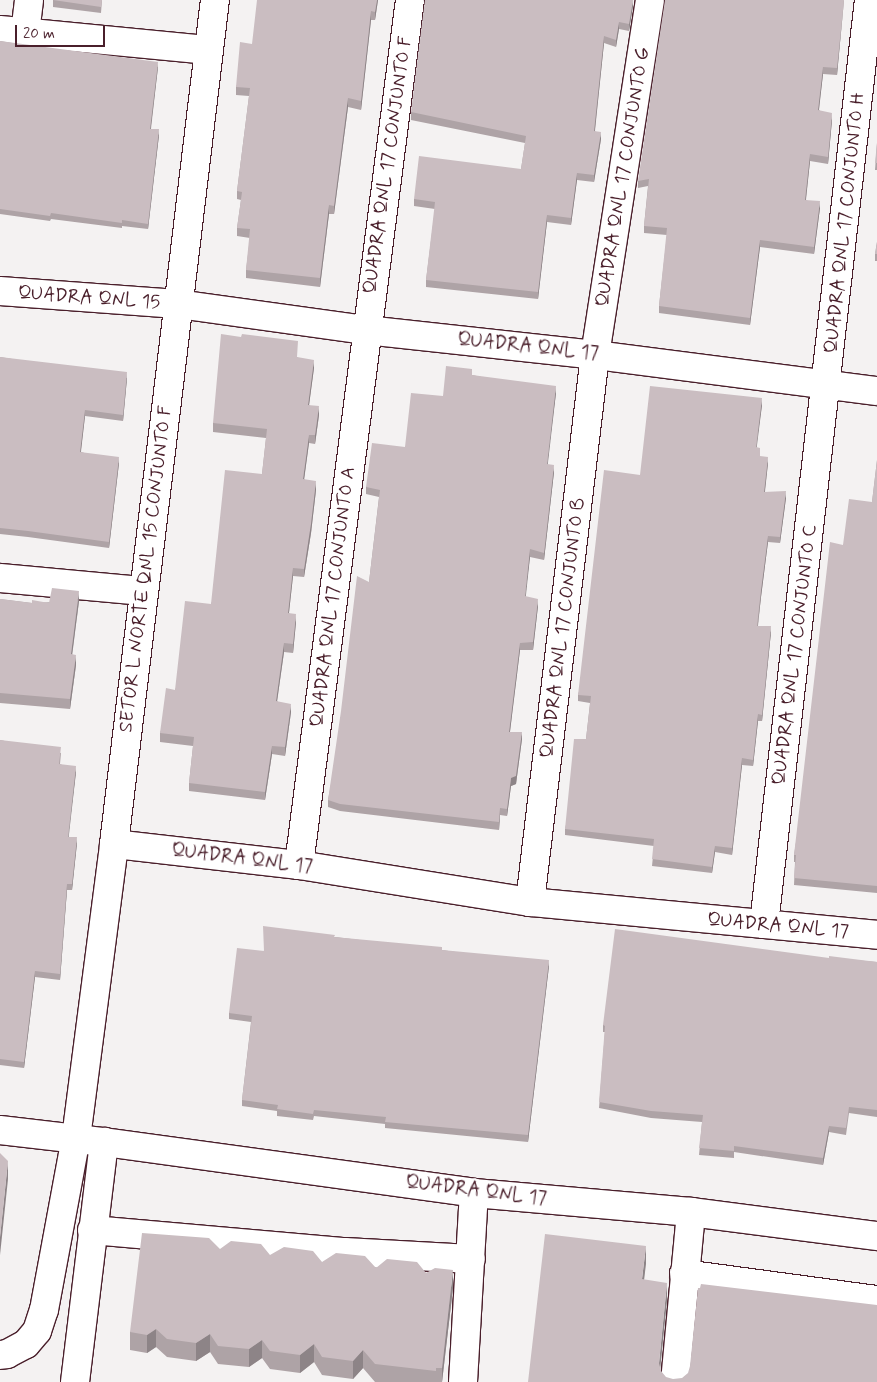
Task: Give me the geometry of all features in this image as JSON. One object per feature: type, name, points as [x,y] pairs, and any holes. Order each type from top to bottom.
[{"type":"street","points":[[29,0],[13,31],[209,50]]},
{"type":"street","name":"SETOR L NORTE QNL 15 CONJUNTO F","points":[[0,1354],[8,1354],[26,1344],[37,1331],[44,1310],[76,1138],[114,844],[143,591],[216,0]]},
{"type":"street","name":"QUADRA QNL 17 CONJUNTO F","points":[[366,330],[410,0]]},
{"type":"street","name":"QUADRA QNL 17 CONJUNTO G","points":[[595,355],[650,0]]},
{"type":"street","name":"QUADRA QNL 17 CONJUNTO H","points":[[827,386],[869,0]]},
{"type":"street","name":"QUADRA QNL 15","points":[[0,291],[178,304]]},
{"type":"street","name":"QUADRA QNL 17","points":[[178,304],[366,330],[595,355],[877,391]]},
{"type":"street","name":"QUADRA QNL 17 CONJUNTO A","points":[[299,865],[366,330]]},
{"type":"street","name":"QUADRA QNL 17 CONJUNTO B","points":[[530,902],[595,355]]},
{"type":"street","name":"QUADRA QNL 17 CONJUNTO C","points":[[764,924],[827,386]]},
{"type":"street","points":[[0,578],[143,591]]},
{"type":"street","name":"QUADRA QNL 17","points":[[114,844],[299,865],[530,902],[877,935]]},
{"type":"street","points":[[0,1130],[76,1138]]},
{"type":"street","name":"QUADRA QNL 17","points":[[76,1138],[474,1192],[691,1212],[877,1236]]},
{"type":"street","points":[[75,1382],[104,1142]]},
{"type":"street","points":[[463,1382],[474,1192]]},
{"type":"street","points":[[675,1382],[691,1212]]},
{"type":"street","points":[[92,1230],[345,1252],[471,1259]]},
{"type":"street","points":[[684,1274],[877,1300]]},
{"type":"building","points":[[53,0],[102,0],[101,7]]},
{"type":"building","points":[[257,0],[377,0],[375,12],[371,11],[361,101],[348,98],[334,206],[329,205],[320,278],[246,270],[250,229],[237,228],[242,192],[237,191],[250,88],[236,87],[240,42],[252,44]]},
{"type":"building","points":[[425,0],[633,0],[629,24],[619,22],[616,40],[604,36],[594,131],[601,132],[594,175],[577,173],[571,218],[547,215],[538,292],[426,280],[435,202],[414,199],[419,156],[521,169],[526,136],[411,112]]},
{"type":"building","points":[[665,0],[844,0],[837,68],[823,67],[818,110],[832,113],[828,157],[810,154],[805,200],[820,201],[814,247],[760,240],[750,318],[659,306],[667,228],[644,226],[649,179],[638,181]]},
{"type":"building","points":[[0,41],[158,62],[150,129],[159,129],[148,224],[122,220],[122,223],[51,213],[50,216],[0,209]]},
{"type":"building","points":[[877,143],[877,163],[875,163]]},
{"type":"building","points":[[221,334],[241,337],[242,334],[298,341],[297,357],[314,360],[308,405],[319,406],[315,435],[309,435],[303,479],[316,481],[311,524],[304,569],[293,568],[288,613],[296,614],[293,644],[284,643],[276,701],[291,704],[285,747],[272,746],[265,792],[189,783],[194,737],[160,733],[166,688],[175,690],[185,601],[211,604],[225,470],[262,474],[267,429],[213,423]]},
{"type":"building","points":[[0,357],[127,372],[123,415],[85,410],[80,452],[119,457],[109,542],[0,528]]},
{"type":"building","points":[[446,366],[472,369],[472,375],[556,386],[547,464],[554,465],[544,553],[530,549],[525,596],[538,599],[533,642],[520,643],[509,732],[522,732],[516,776],[511,778],[507,809],[500,808],[499,822],[340,804],[328,800],[357,576],[369,582],[380,490],[366,487],[372,443],[405,447],[411,393],[443,396]]},
{"type":"building","points":[[650,386],[762,398],[756,447],[760,448],[760,456],[768,457],[764,492],[786,491],[780,537],[768,536],[757,626],[771,626],[762,715],[758,714],[753,760],[742,758],[732,848],[715,846],[712,867],[652,859],[654,839],[565,829],[574,739],[586,739],[591,696],[578,695],[604,470],[640,475]]},
{"type":"building","points":[[877,460],[877,886],[794,878],[796,855],[794,855],[830,542],[843,545],[849,499],[872,502]]},
{"type":"building","points":[[52,588],[79,591],[71,654],[76,655],[70,699],[0,693],[0,599],[32,603],[32,600],[49,603]]},
{"type":"building","points":[[0,740],[61,747],[59,764],[76,766],[68,837],[77,837],[72,884],[67,884],[60,974],[35,971],[24,1062],[0,1059]]},
{"type":"building","points":[[263,926],[335,935],[334,937],[442,947],[442,950],[549,960],[528,1135],[385,1122],[386,1117],[314,1110],[313,1114],[277,1109],[278,1105],[242,1100],[252,1016],[229,1013],[237,948],[264,951]]},
{"type":"building","points":[[615,929],[829,958],[829,956],[877,962],[877,1110],[849,1107],[846,1128],[829,1126],[823,1158],[734,1146],[734,1151],[699,1148],[703,1115],[651,1111],[599,1102],[605,1026],[603,1025]]},
{"type":"building","points":[[0,1153],[8,1161],[0,1237]]},
{"type":"building","points":[[142,1233],[209,1238],[220,1249],[231,1241],[261,1244],[270,1255],[284,1247],[313,1251],[322,1262],[336,1253],[365,1256],[376,1268],[387,1259],[417,1262],[426,1273],[435,1268],[453,1270],[442,1368],[436,1368],[436,1371],[375,1364],[363,1350],[353,1361],[322,1357],[314,1344],[300,1355],[270,1351],[262,1340],[249,1349],[218,1346],[210,1334],[196,1343],[167,1339],[156,1329],[147,1335],[130,1332]]},
{"type":"building","points":[[545,1234],[646,1246],[642,1279],[667,1283],[659,1363],[661,1371],[666,1377],[673,1379],[682,1378],[688,1373],[698,1288],[700,1288],[701,1284],[877,1305],[877,1382],[528,1382]]}]
